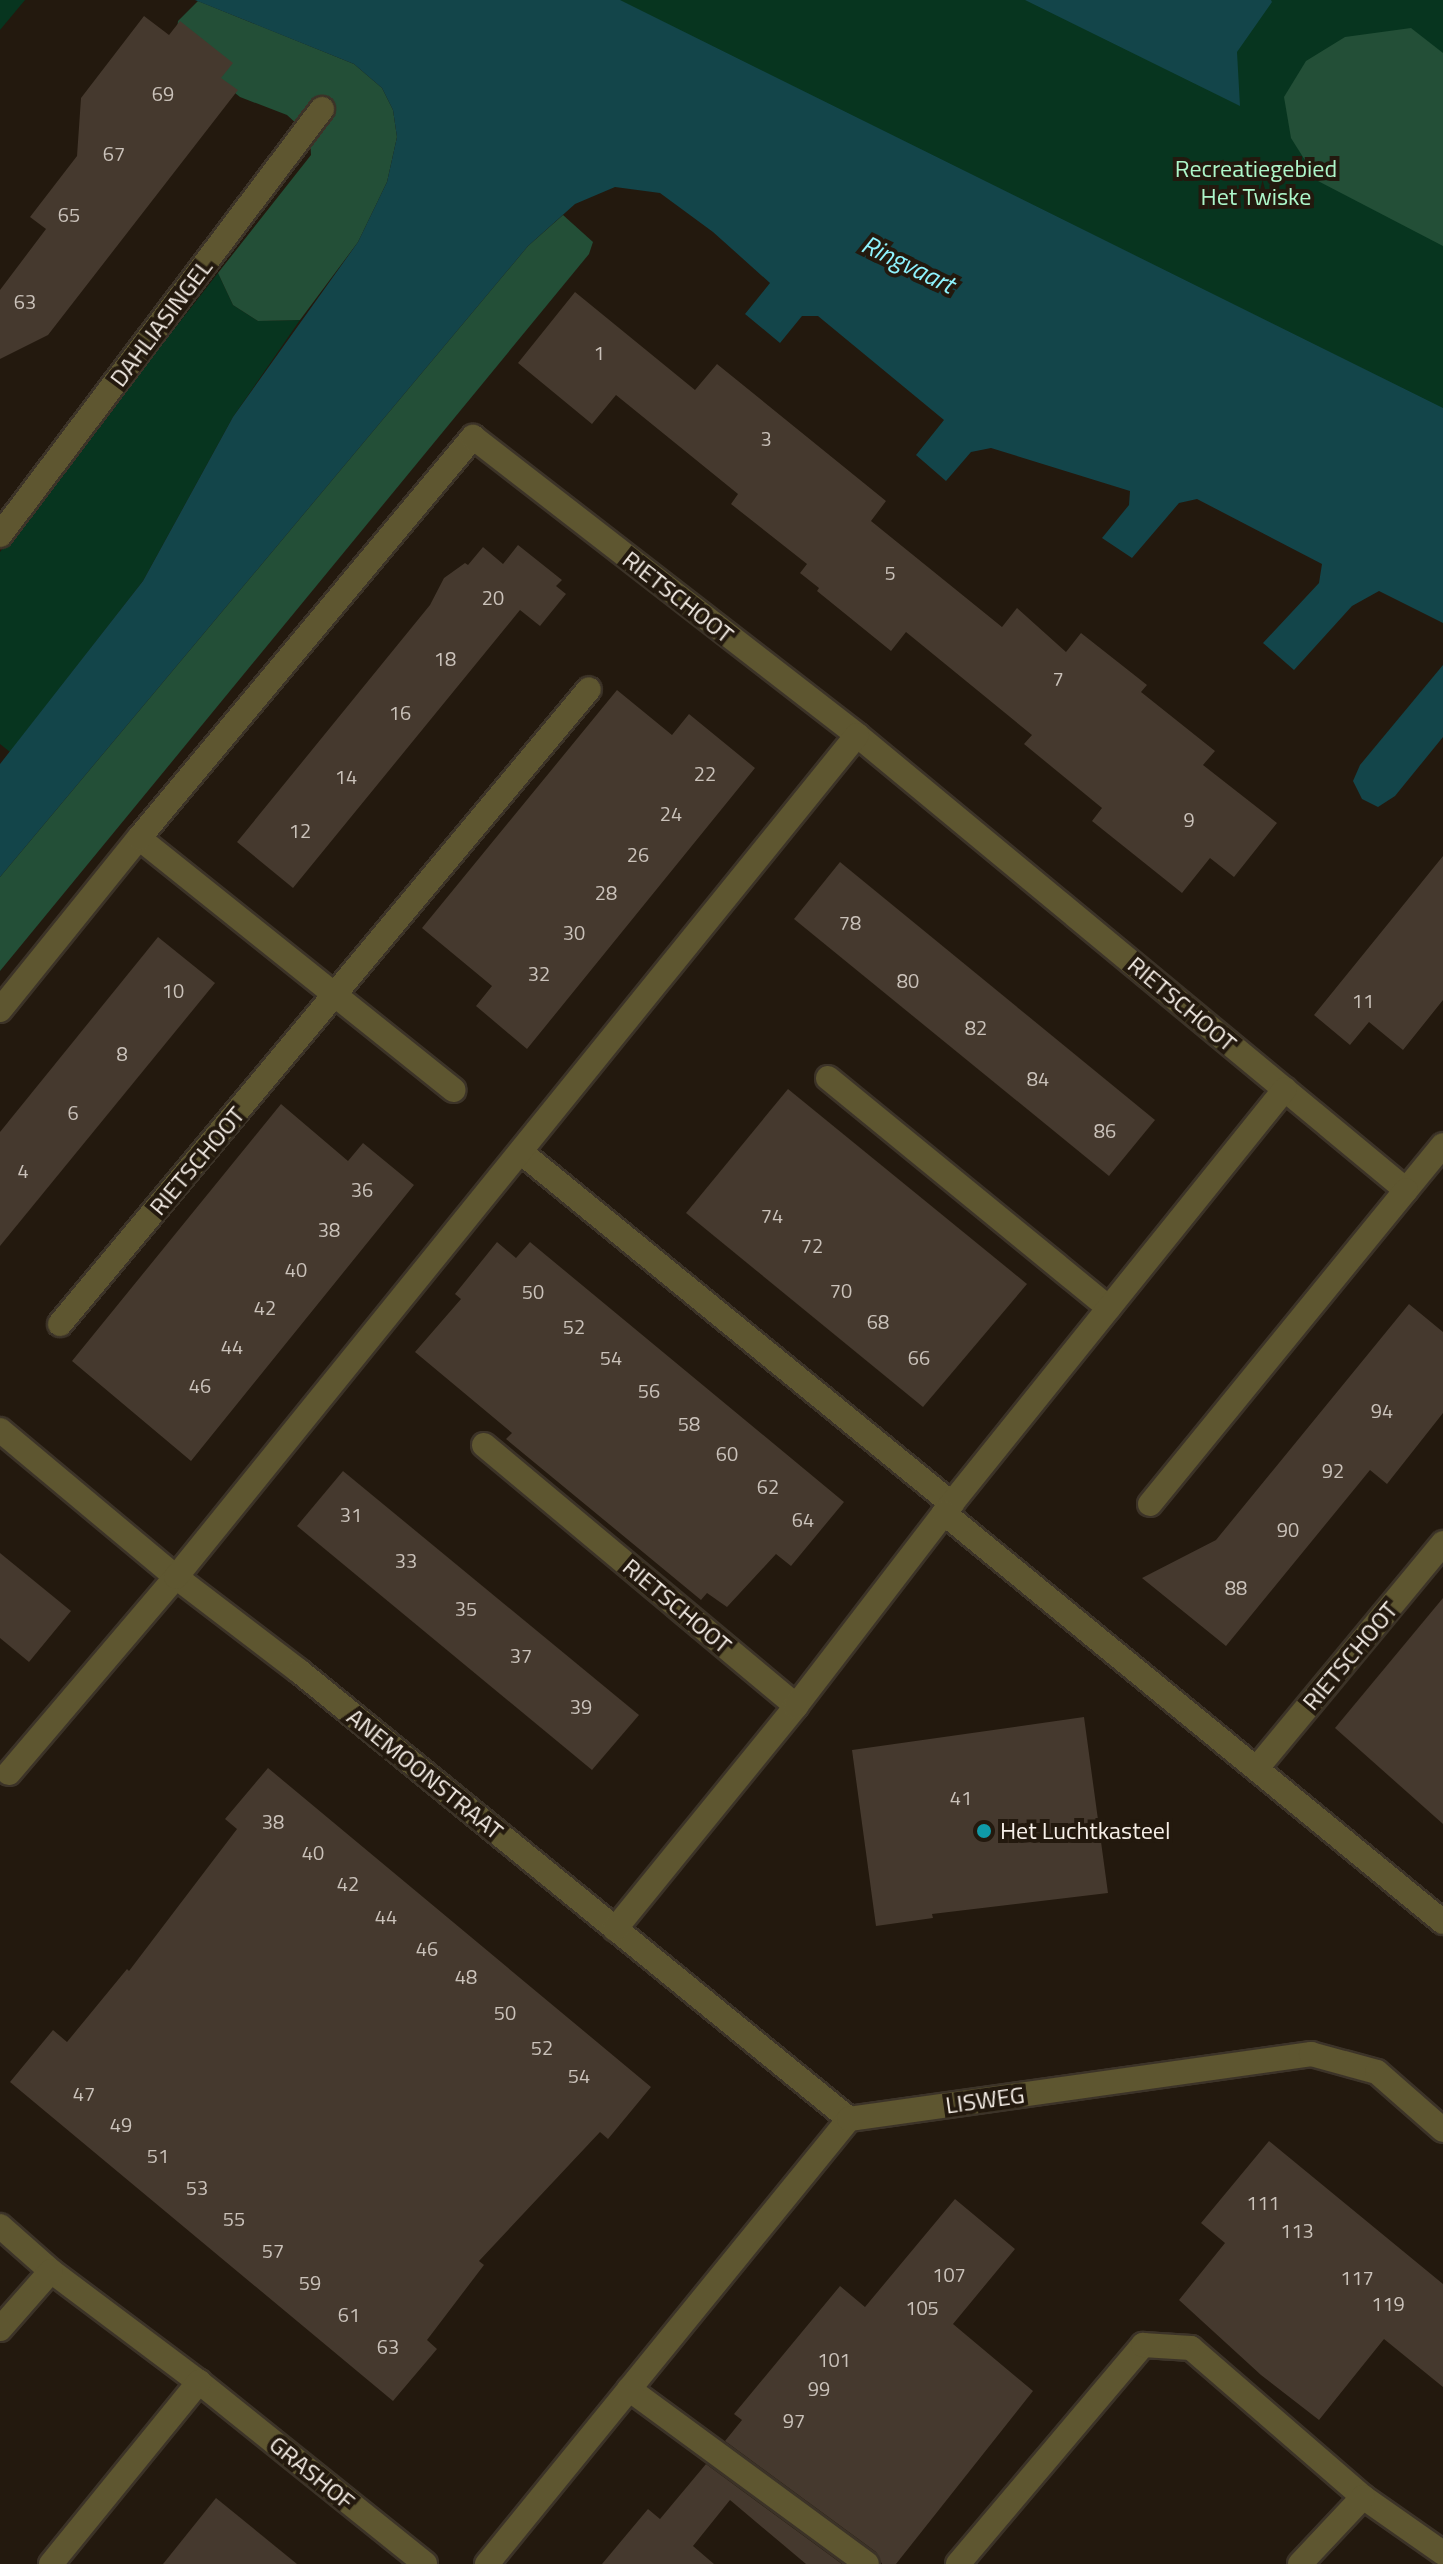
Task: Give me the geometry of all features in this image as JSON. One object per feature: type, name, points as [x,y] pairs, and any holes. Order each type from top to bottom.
[{"type":"street","name":"DAHLIASINGEL","points":[[0,535],[322,109]]},
{"type":"street","name":"RIETSCHOOT","points":[[0,1010],[473,437],[857,735],[1406,1190]]},
{"type":"street","name":"RIETSCHOOT","points":[[60,1324],[335,998],[589,689]]},
{"type":"street","points":[[9,1773],[176,1577],[857,735]]},
{"type":"street","points":[[139,838],[453,1090]]},
{"type":"street","points":[[828,1078],[1109,1308]]},
{"type":"street","points":[[615,1929],[796,1706],[948,1509],[1285,1089]]},
{"type":"street","points":[[1150,1504],[1443,1145]]},
{"type":"street","points":[[522,1153],[1443,1922]]},
{"type":"street","name":"ANEMOONSTRAAT","points":[[0,1430],[176,1577],[299,1671],[849,2119]]},
{"type":"street","name":"RIETSCHOOT","points":[[484,1445],[796,1706]]},
{"type":"street","name":"RIETSCHOOT","points":[[1257,1768],[1443,1543]]},
{"type":"street","name":"LISWEG","points":[[849,2119],[1311,2054],[1377,2072],[1443,2130]]},
{"type":"street","points":[[487,2564],[849,2119]]},
{"type":"street","name":"GRASHOF","points":[[0,2226],[51,2271],[199,2382],[425,2564]]},
{"type":"street","points":[[0,2329],[51,2271]]},
{"type":"street","points":[[958,2564],[1143,2345],[1191,2348],[1363,2497],[1443,2553]]},
{"type":"street","points":[[51,2564],[199,2382]]},
{"type":"street","points":[[629,2389],[867,2564]]},
{"type":"street","points":[[1300,2564],[1363,2497]]},
{"type":"green space","points":[[0,0],[25,0],[0,30]]},
{"type":"green space","name":"Recreatiegebied Het Twiske","points":[[539,0],[1443,0],[1443,485]]},
{"type":"green space","points":[[198,1],[354,64],[382,88],[393,110],[397,137],[387,182],[358,242],[300,320],[258,321],[233,305],[218,273],[311,155],[310,136],[287,115],[240,97],[175,45],[178,21]]},
{"type":"green space","points":[[1411,28],[1443,53],[1443,246],[1318,181],[1291,138],[1284,97],[1306,61],[1345,37]]},
{"type":"green space","points":[[563,215],[593,242],[589,254],[0,971],[0,877],[528,246]]},
{"type":"green space","points":[[218,273],[233,305],[258,321],[300,320],[233,417],[143,581],[10,752],[0,744],[0,552]]},
{"type":"water","name":"Ringvaart","points":[[195,0],[620,0],[1443,408],[1443,623],[1379,591],[1352,606],[1294,670],[1263,643],[1319,583],[1322,564],[1197,499],[1179,503],[1132,558],[1102,538],[1129,505],[1130,491],[991,448],[971,452],[946,481],[916,455],[944,420],[818,316],[802,316],[780,343],[745,314],[770,283],[713,232],[660,193],[615,187],[575,204],[528,246],[0,877],[0,764],[143,581],[233,417],[358,242],[387,182],[397,137],[393,110],[382,88],[354,64]]},
{"type":"water","points":[[1025,0],[1272,2],[1237,52],[1240,106]]},
{"type":"water","points":[[1443,665],[1443,737],[1395,796],[1378,807],[1362,799],[1353,781],[1360,765]]},
{"type":"building","points":[[144,16],[169,35],[180,21],[233,63],[221,78],[238,90],[48,335],[0,359],[0,290],[46,229],[30,217],[77,156],[81,98]]},
{"type":"building","points":[[575,292],[695,390],[717,364],[886,501],[871,521],[1002,627],[1017,608],[1066,652],[1081,633],[1147,685],[1141,692],[1215,751],[1203,765],[1277,823],[1234,877],[1210,858],[1182,893],[1092,821],[1102,808],[1024,744],[1032,735],[906,632],[891,651],[817,591],[819,588],[800,573],[807,564],[731,504],[738,494],[616,395],[592,424],[518,363]]},
{"type":"building","points":[[518,545],[562,580],[556,586],[566,594],[540,626],[520,610],[293,888],[237,842],[430,605],[444,578],[465,563],[468,565],[483,547],[503,564]]},
{"type":"building","points":[[617,690],[672,735],[689,714],[755,768],[527,1049],[476,1006],[492,986],[422,928]]},
{"type":"building","points":[[1443,856],[1443,1000],[1403,1050],[1369,1022],[1350,1045],[1314,1015]]},
{"type":"building","points":[[840,862],[1155,1120],[1109,1176],[794,919]]},
{"type":"building","points":[[158,937],[215,983],[0,1246],[0,1132]]},
{"type":"building","points":[[788,1089],[1027,1284],[923,1407],[686,1213]]},
{"type":"building","points":[[281,1104],[348,1161],[363,1143],[414,1185],[191,1461],[72,1361]]},
{"type":"building","points":[[497,1242],[516,1258],[530,1242],[844,1502],[791,1566],[776,1554],[727,1607],[707,1593],[701,1600],[506,1439],[512,1433],[415,1352],[461,1299],[455,1294]]},
{"type":"building","points":[[1409,1304],[1443,1332],[1443,1413],[1387,1484],[1370,1470],[1226,1646],[1142,1578],[1216,1540]]},
{"type":"building","points":[[343,1471],[639,1715],[592,1770],[297,1526]]},
{"type":"building","points":[[0,1553],[71,1611],[29,1662],[0,1638]]},
{"type":"building","points":[[1443,1598],[1443,1824],[1335,1728]]},
{"type":"building","name":"Het Luchtkasteel","points":[[1084,1717],[1108,1893],[932,1914],[933,1918],[876,1926],[852,1750]]},
{"type":"building","points":[[268,1768],[651,2087],[608,2139],[600,2132],[479,2261],[484,2265],[427,2340],[437,2349],[393,2401],[10,2082],[53,2030],[67,2042],[127,1969],[129,1971],[237,1829],[225,1819]]},
{"type":"building","points":[[1269,2141],[1443,2284],[1443,2387],[1384,2339],[1319,2420],[1261,2375],[1179,2300],[1225,2243],[1201,2223]]},
{"type":"building","points":[[955,2199],[1015,2249],[953,2324],[1033,2391],[896,2564],[882,2564],[876,2552],[725,2441],[742,2420],[734,2414],[840,2286],[865,2307]]},
{"type":"building","points":[[706,2464],[842,2564],[806,2564],[730,2500],[693,2546],[714,2564],[602,2564],[648,2509],[660,2519]]},
{"type":"building","points":[[216,2498],[297,2564],[163,2564]]},
{"type":"place","name":"Het Luchtkasteel","points":[[984,1831]]}]
